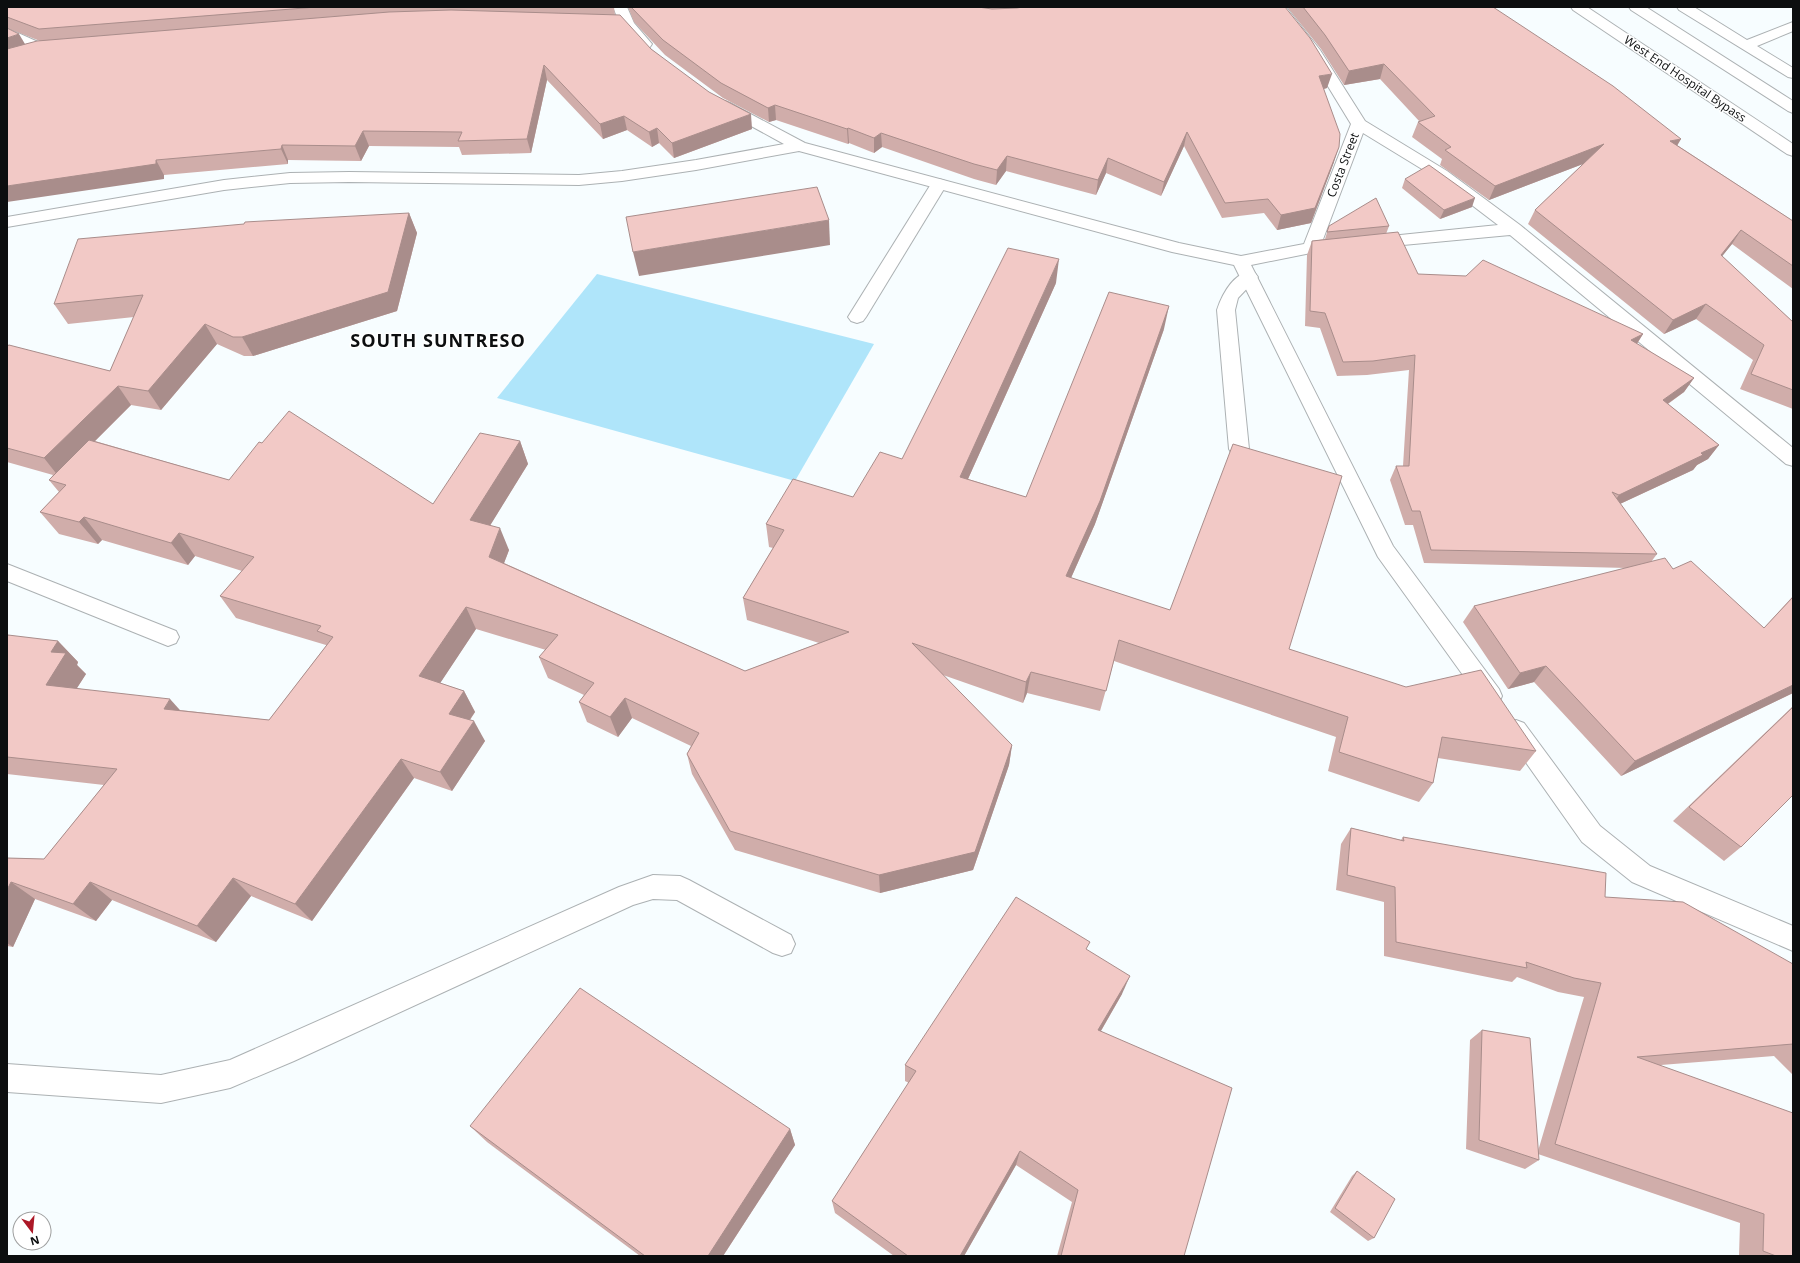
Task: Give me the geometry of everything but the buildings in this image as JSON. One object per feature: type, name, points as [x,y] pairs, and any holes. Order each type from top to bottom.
[{"type":"main road","points":[[620,7],[619,23],[655,54]]},
{"type":"main road","name":"Costa Street","points":[[1279,7],[1313,50],[1359,124],[1311,248]]},
{"type":"main road","name":"West End Hospital Bypass","points":[[1578,7],[1793,151]]},
{"type":"main road","points":[[1636,7],[1793,108]]},
{"type":"main road","points":[[1684,7],[1793,74]]},
{"type":"main road","points":[[1746,44],[1793,26]]},
{"type":"main road","points":[[7,32],[45,50]]},
{"type":"main road","points":[[22,56],[45,50],[69,48]]},
{"type":"main road","points":[[710,97],[799,146],[1178,248],[1245,269],[1311,248],[1514,229]]},
{"type":"main road","points":[[1359,124],[1441,174],[1514,229],[1793,459]]},
{"type":"main road","points":[[7,222],[224,184],[290,178],[349,177],[579,180],[689,166],[799,146]]},
{"type":"main road","points":[[857,317],[939,184]]},
{"type":"main road","points":[[1239,449],[1226,310],[1230,296],[1245,269]]},
{"type":"main road","points":[[1245,269],[1385,551],[1591,834],[1641,874],[1793,939]]},
{"type":"main road","points":[[7,572],[168,637]]},
{"type":"main road","points":[[7,1078],[161,1089],[230,1074],[628,895],[653,887],[680,888],[782,944]]},
{"type":"shaded area","points":[[597,274],[874,344],[795,481],[497,398]]},
{"type":"district","name":"SOUTH SUNTRESO","points":[[438,341]]}]
